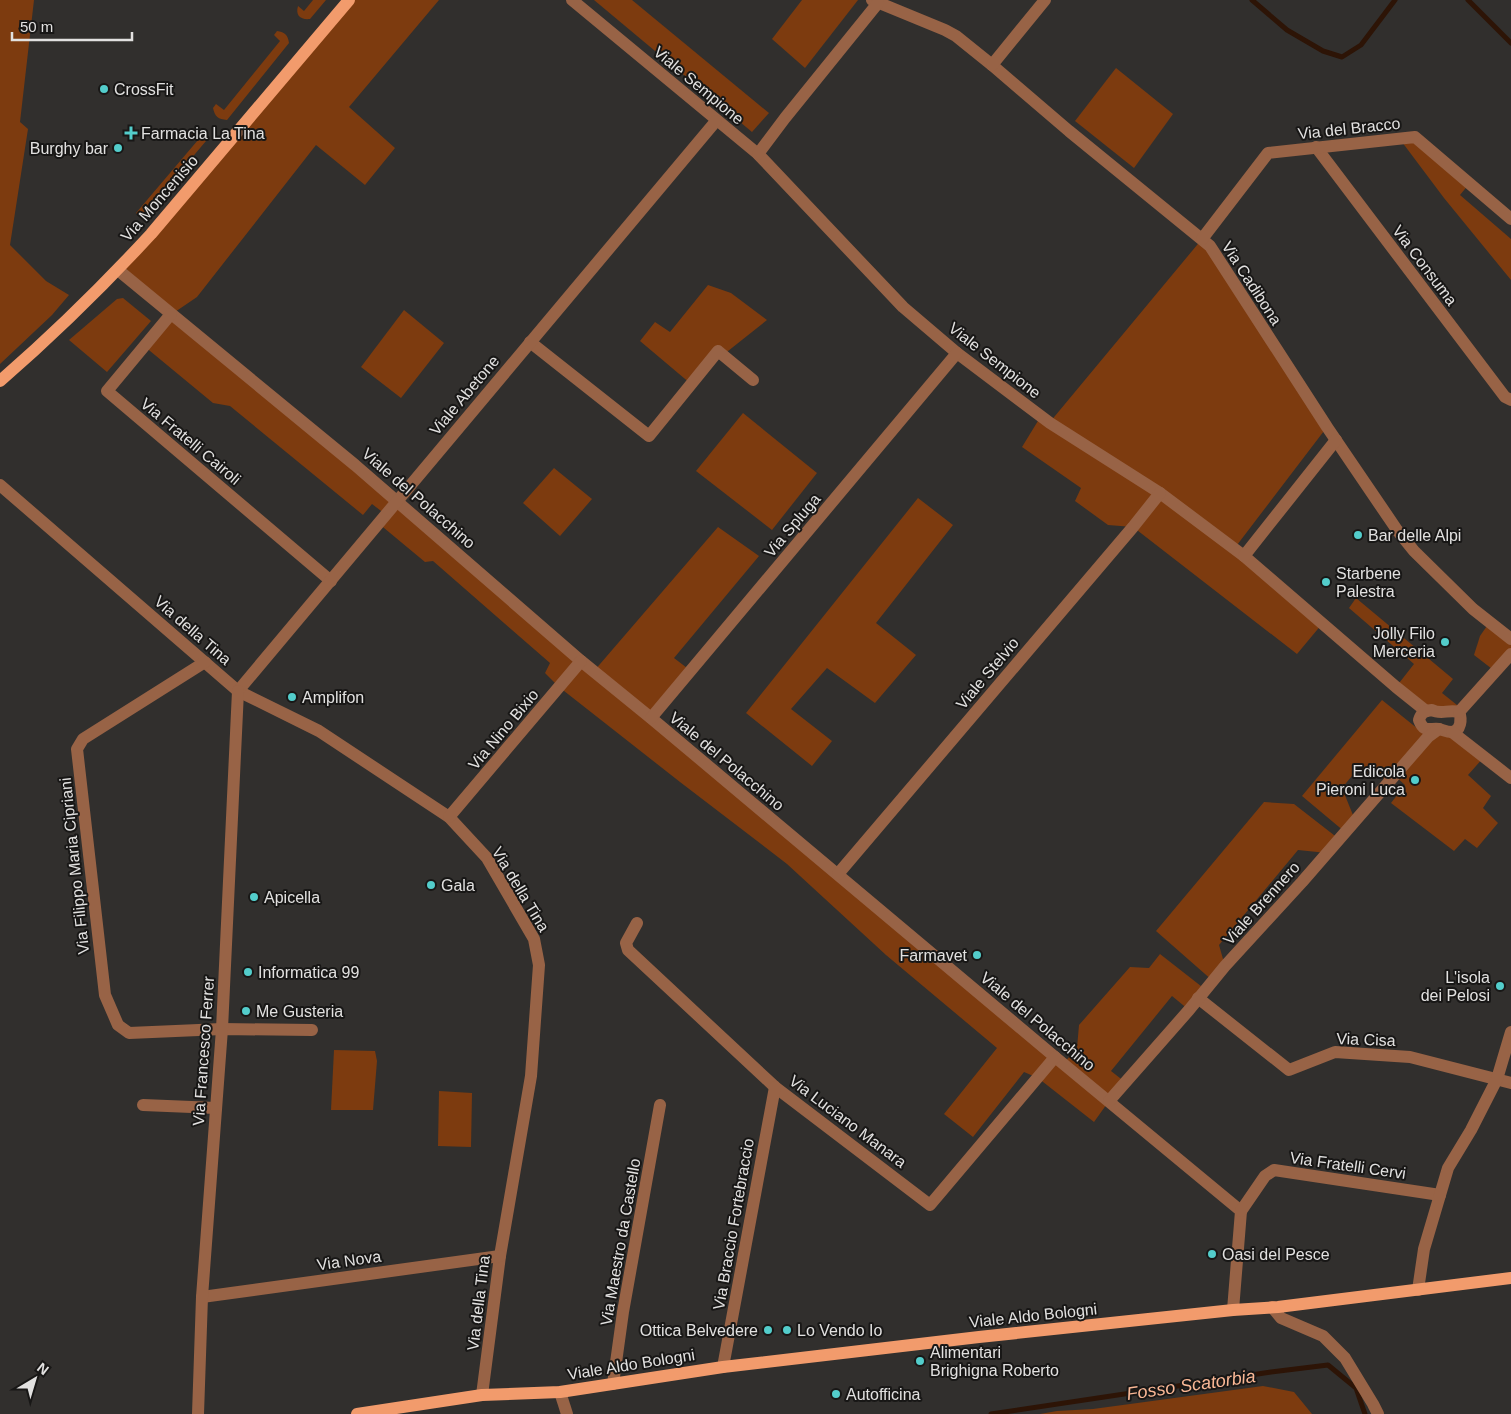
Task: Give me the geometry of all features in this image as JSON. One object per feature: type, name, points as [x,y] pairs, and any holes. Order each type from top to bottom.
[{"type":"main road","name":"Via Moncenisio","points":[[0,381],[118,270],[151,234],[349,0]]},
{"type":"main road","name":"Viale Aldo Bologni","points":[[357,1414],[482,1395],[560,1392],[724,1367],[1272,1307],[1511,1278]]},
{"type":"street","name":"Viale Sempione","points":[[572,0],[758,154],[903,307],[957,353],[1050,423],[1160,493],[1244,556],[1426,711]]},
{"type":"street","points":[[992,65],[1046,0]]},
{"type":"street","points":[[758,154],[875,1]]},
{"type":"street","name":"Via Cadibona","points":[[875,1],[950,33],[992,65],[1069,131],[1210,246],[1397,530],[1414,551],[1472,609],[1511,640]]},
{"type":"street","name":"Viale Abetone","points":[[238,690],[716,120]]},
{"type":"street","name":"Via del Bracco","points":[[1202,239],[1268,154],[1415,137],[1511,219]]},
{"type":"street","name":"Via Consuma","points":[[1316,147],[1505,397],[1511,400]]},
{"type":"street","name":"Viale del Polacchino","points":[[118,270],[397,500],[582,661],[1055,1057],[1241,1210]]},
{"type":"street","name":"Via Fratelli Cairoli","points":[[172,314],[107,391],[331,581]]},
{"type":"street","points":[[530,342],[649,436],[718,351],[753,380]]},
{"type":"street","name":"Via Spluga","points":[[651,718],[957,353]]},
{"type":"street","points":[[1244,556],[1336,440]]},
{"type":"street","name":"Via della Tina","points":[[0,486],[238,690],[318,731],[449,817],[487,858],[534,938],[539,965],[531,1076],[500,1256],[482,1395]]},
{"type":"street","name":"Viale Stelvio","points":[[838,874],[1160,493]]},
{"type":"street","points":[[1459,712],[1511,654]]},
{"type":"street","name":"Via Nino Bixio","points":[[449,817],[582,661]]},
{"type":"street","name":"Via Filippo Maria Cipriani","points":[[205,662],[83,739],[77,749],[105,995],[118,1025],[130,1033],[222,1029],[312,1030]]},
{"type":"street","name":"Via Francesco Ferrer","points":[[198,1414],[202,1297],[222,1029],[238,690]]},
{"type":"street","points":[[1459,712],[1452,710],[1442,713],[1432,710],[1426,711],[1420,716],[1419,720],[1427,730],[1439,729],[1452,732],[1511,778]]},
{"type":"street","points":[[1452,732],[1457,730],[1460,725],[1461,716],[1459,712]]},
{"type":"street","name":"Viale Brennero","points":[[1109,1101],[1225,966],[1302,882],[1428,737],[1439,729]]},
{"type":"street","name":"Via Luciano Manara","points":[[637,923],[626,943],[628,950],[775,1087],[930,1205],[1055,1057]]},
{"type":"street","name":"Via Cisa","points":[[1198,998],[1288,1070],[1335,1052],[1410,1057],[1497,1079]]},
{"type":"street","points":[[1418,1290],[1424,1249],[1448,1168],[1471,1130],[1497,1079],[1511,1032]]},
{"type":"street","points":[[1497,1079],[1511,1083]]},
{"type":"street","name":"Via Braccio Fortebraccio","points":[[724,1367],[775,1087]]},
{"type":"street","points":[[143,1105],[216,1108]]},
{"type":"street","name":"Via Maestro da Castello","points":[[613,1384],[623,1312],[660,1105]]},
{"type":"street","name":"Via Fratelli Cervi","points":[[1241,1210],[1265,1176],[1274,1170],[1440,1195]]},
{"type":"street","points":[[1233,1310],[1241,1210]]},
{"type":"street","name":"Via Nova","points":[[202,1297],[500,1256]]},
{"type":"street","points":[[1272,1307],[1282,1318],[1323,1336],[1345,1358],[1378,1414]]},
{"type":"street","points":[[560,1392],[567,1414]]},
{"type":"shaded area","points":[[0,0],[34,0],[20,122],[28,129],[10,245],[46,281],[69,295],[52,315],[0,364]]},
{"type":"shaded area","points":[[313,0],[326,0],[310,19],[300,17],[297,12],[298,6],[304,11]]},
{"type":"shaded area","points":[[349,0],[439,0],[349,107],[395,148],[365,185],[316,145],[197,297],[172,314],[594,671],[718,527],[759,556],[674,658],[691,671],[651,717],[1063,1064],[1077,1048],[1079,1025],[1130,967],[1149,968],[1160,954],[1206,990],[1189,1010],[1172,996],[1111,1071],[1125,1082],[1094,1122],[1038,1078],[1024,1072],[973,1137],[944,1114],[997,1048],[886,955],[787,864],[559,687],[545,673],[550,663],[433,561],[425,562],[378,523],[385,514],[372,504],[363,515],[230,406],[213,403],[144,346],[171,314],[118,270]]},
{"type":"shaded area","points":[[594,0],[632,0],[769,113],[752,132]]},
{"type":"shaded area","points":[[802,0],[858,0],[805,68],[772,39]]},
{"type":"shaded area","points":[[277,31],[286,34],[289,43],[227,120],[217,117],[213,108],[216,104],[224,110],[280,41],[274,35]]},
{"type":"shaded area","points":[[1116,68],[1173,114],[1134,168],[1075,121]]},
{"type":"shaded area","points":[[194,131],[202,133],[206,141],[141,218],[136,213],[198,140],[191,133]]},
{"type":"shaded area","points":[[1415,137],[1469,184],[1460,195],[1511,239],[1511,280],[1444,198],[1399,138]]},
{"type":"shaded area","points":[[1202,239],[1327,427],[1234,549],[1322,624],[1297,654],[1133,527],[1108,525],[1075,501],[1081,488],[1022,447],[1041,416],[1050,422]]},
{"type":"shaded area","points":[[708,285],[731,293],[767,320],[723,355],[691,384],[640,341],[655,322],[670,332]]},
{"type":"shaded area","points":[[123,298],[151,321],[107,372],[69,340],[117,299]]},
{"type":"shaded area","points":[[404,310],[444,343],[401,398],[361,367]]},
{"type":"shaded area","points":[[743,413],[817,473],[772,530],[696,471]]},
{"type":"shaded area","points":[[554,468],[592,499],[560,536],[523,503]]},
{"type":"shaded area","points":[[918,498],[953,525],[876,623],[916,655],[875,703],[827,668],[791,709],[832,741],[812,766],[746,713]]},
{"type":"shaded area","points":[[1356,598],[1453,679],[1442,693],[1462,709],[1426,711],[1396,687],[1414,664],[1349,608]]},
{"type":"shaded area","points":[[1489,623],[1511,639],[1511,654],[1496,672],[1474,655],[1480,636]]},
{"type":"shaded area","points":[[1382,700],[1428,737],[1439,729],[1484,757],[1468,775],[1491,796],[1483,808],[1498,823],[1477,848],[1465,839],[1454,851],[1391,803],[1405,785],[1395,776],[1390,780],[1356,771],[1342,788],[1355,820],[1345,832],[1302,796]]},
{"type":"shaded area","points":[[1264,802],[1294,804],[1339,839],[1327,853],[1298,850],[1219,945],[1225,966],[1213,981],[1156,931]]},
{"type":"shaded area","points":[[334,1050],[375,1051],[377,1061],[373,1110],[331,1110]]},
{"type":"shaded area","points":[[439,1091],[472,1093],[471,1147],[438,1146]]},
{"type":"shaded area","points":[[1263,1386],[1294,1392],[1312,1414],[1040,1414],[1093,1409]]},
{"type":"waterway","points":[[1252,0],[1287,30],[1323,51],[1342,57],[1361,45],[1395,0]]},
{"type":"waterway","points":[[1468,0],[1511,43]]},
{"type":"waterway","name":"Fosso Scatorbia","points":[[991,1414],[1328,1365],[1356,1388],[1365,1414]]},
{"type":"place","name":"CrossFit","points":[[104,89]]},
{"type":"place","name":"Farmacia La Tina","points":[[131,133]]},
{"type":"place","name":"Burghy bar","points":[[118,148]]},
{"type":"place","name":"Bar delle Alpi","points":[[1358,535]]},
{"type":"place","name":"Starbene Palestra","points":[[1326,582]]},
{"type":"place","name":"Jolly Filo Merceria","points":[[1445,642]]},
{"type":"place","name":"Amplifon","points":[[292,697]]},
{"type":"place","name":"Edicola Pieroni Luca","points":[[1415,780]]},
{"type":"place","name":"Gala","points":[[431,885]]},
{"type":"place","name":"Apicella","points":[[254,897]]},
{"type":"place","name":"Farmavet","points":[[977,955]]},
{"type":"place","name":"Informatica 99","points":[[248,972]]},
{"type":"place","name":"L'isola dei Pelosi","points":[[1500,986]]},
{"type":"place","name":"Me Gusteria","points":[[246,1011]]},
{"type":"place","name":"Oasi del Pesce","points":[[1212,1254]]},
{"type":"place","name":"Ottica Belvedere","points":[[768,1330]]},
{"type":"place","name":"Lo Vendo Io","points":[[787,1330]]},
{"type":"place","name":"Alimentari Brighigna Roberto","points":[[920,1361]]},
{"type":"place","name":"Autofficina","points":[[836,1394]]}]
